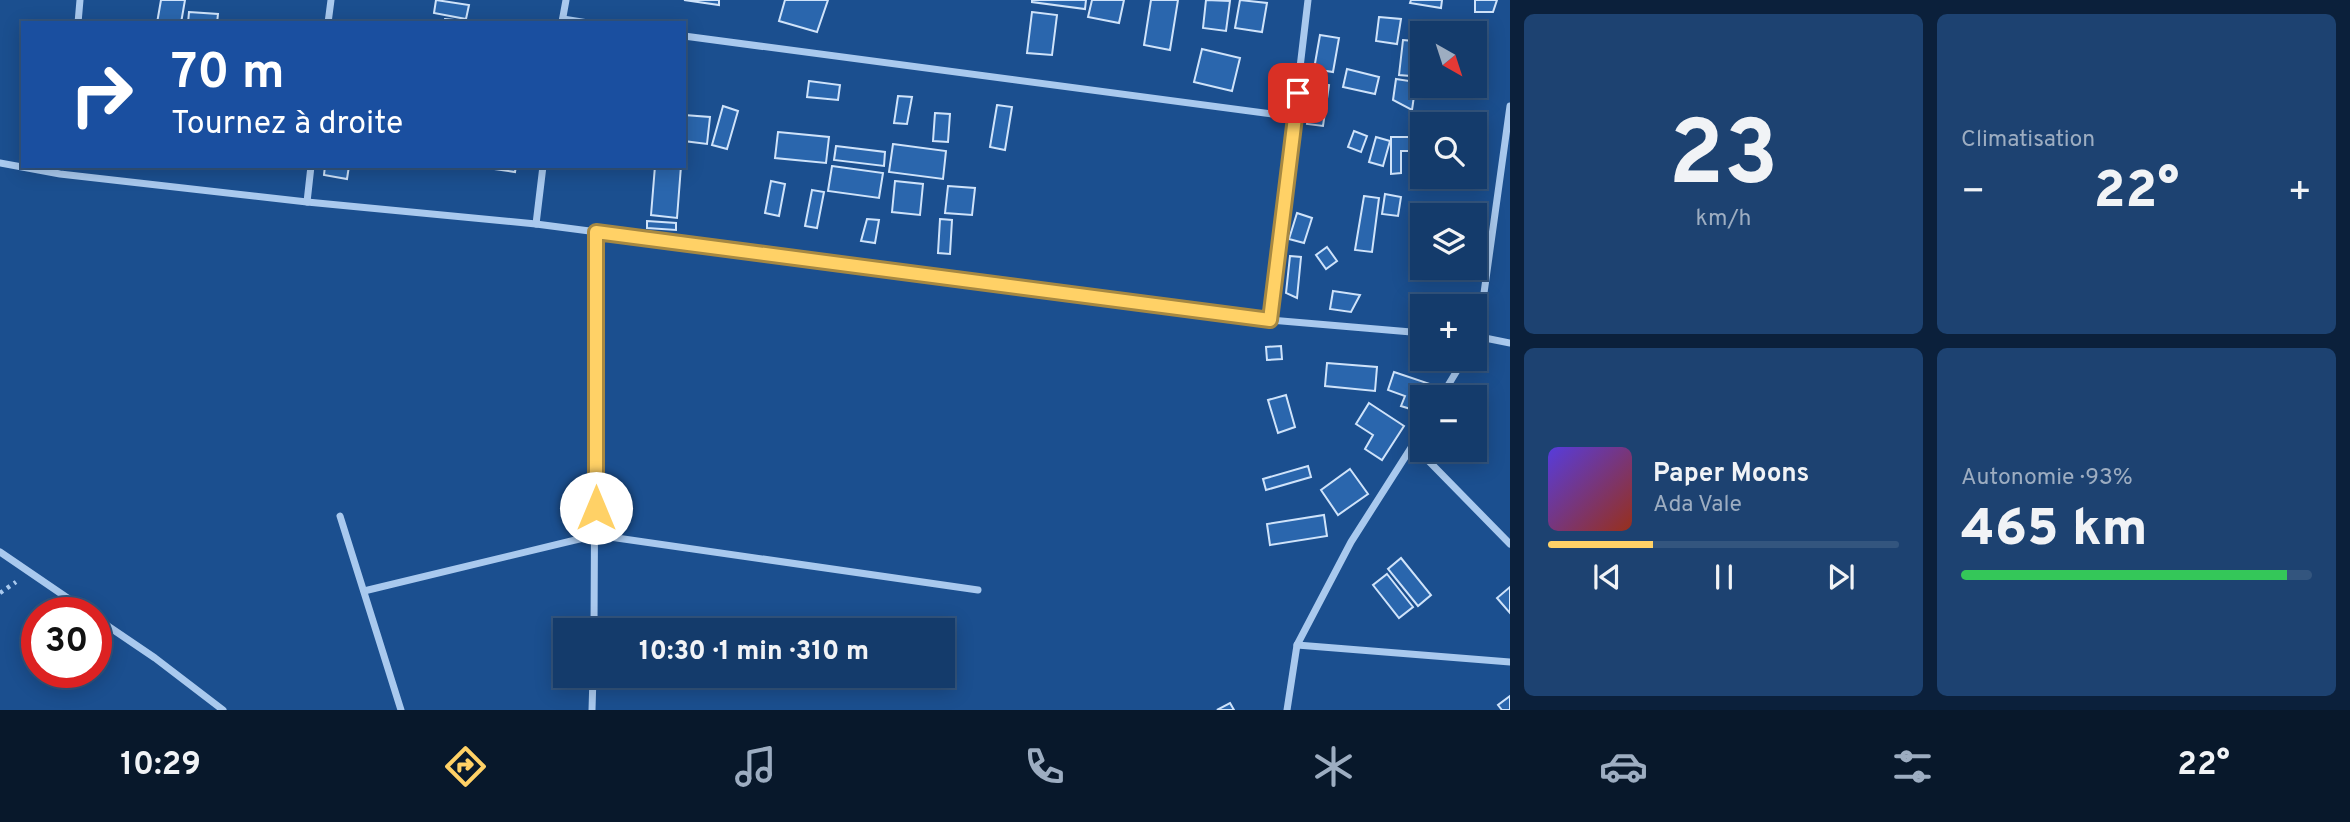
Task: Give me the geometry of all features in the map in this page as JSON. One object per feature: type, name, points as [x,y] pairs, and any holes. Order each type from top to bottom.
[{"type":"street","points":[[78,21],[80,0]]},
{"type":"street","points":[[328,21],[331,0]]},
{"type":"street","points":[[562,21],[566,0]]},
{"type":"street","points":[[1270,320],[1308,0]]},
{"type":"street","points":[[686,36],[1295,117]]},
{"type":"street","points":[[1482,294],[1510,107]]},
{"type":"street","points":[[0,163],[21,165]]},
{"type":"street","points":[[307,202],[311,168]]},
{"type":"street","points":[[536,224],[543,168]]},
{"type":"street","points":[[60,170],[307,202],[536,224],[1270,320],[1410,332]]},
{"type":"street","points":[[594,618],[596,232]]},
{"type":"street","points":[[1487,339],[1510,343]]},
{"type":"street","points":[[1287,710],[1297,645],[1351,542],[1410,450]]},
{"type":"street","points":[[1430,462],[1510,544]]},
{"type":"street","points":[[340,516],[401,710]]},
{"type":"street","points":[[364,591],[596,535],[978,590]]},
{"type":"street","points":[[0,552],[66,597]]},
{"type":"street","points":[[112,629],[223,710]]},
{"type":"street","points":[[1297,645],[1510,662]]},
{"type":"street","points":[[592,710],[593,688]]},
{"type":"building","points":[[161,0],[185,0],[181,21],[157,21]]},
{"type":"building","points":[[436,0],[469,5],[466,19],[434,13]]},
{"type":"building","points":[[684,0],[719,0],[719,5]]},
{"type":"building","points":[[785,0],[828,0],[817,32],[779,21]]},
{"type":"building","points":[[1032,0],[1086,0],[1085,9]]},
{"type":"building","points":[[1092,0],[1124,0],[1119,23],[1088,17]]},
{"type":"building","points":[[1151,0],[1178,0],[1170,50],[1144,45]]},
{"type":"building","points":[[1206,0],[1230,1],[1226,31],[1203,28]]},
{"type":"building","points":[[1240,0],[1267,3],[1262,32],[1235,28]]},
{"type":"building","points":[[1411,0],[1442,0],[1441,8],[1410,3]]},
{"type":"building","points":[[1475,0],[1497,0],[1493,12],[1475,12]]},
{"type":"building","points":[[189,12],[218,14],[217,21],[188,21]]},
{"type":"building","points":[[1032,12],[1057,15],[1052,55],[1027,53]]},
{"type":"building","points":[[1379,17],[1401,19],[1397,44],[1376,41]]},
{"type":"building","points":[[1320,35],[1339,38],[1333,72],[1314,69]]},
{"type":"building","points":[[1403,40],[1410,41],[1410,76],[1399,75]]},
{"type":"building","points":[[1202,49],[1240,58],[1232,91],[1194,82]]},
{"type":"building","points":[[1347,69],[1379,77],[1375,94],[1343,87]]},
{"type":"building","points":[[1396,79],[1410,81],[1410,98],[1414,98],[1412,110],[1393,100]]},
{"type":"building","points":[[809,81],[840,85],[838,100],[807,97]]},
{"type":"building","points":[[1313,83],[1329,85],[1323,126],[1307,124]]},
{"type":"building","points":[[898,96],[912,97],[907,124],[894,123]]},
{"type":"building","points":[[997,105],[1012,107],[1005,150],[990,147]]},
{"type":"building","points":[[723,106],[738,111],[727,149],[712,145]]},
{"type":"building","points":[[935,113],[950,114],[948,142],[933,141]]},
{"type":"building","points":[[686,115],[710,117],[707,144],[686,141]]},
{"type":"building","points":[[1354,131],[1367,136],[1361,152],[1348,147]]},
{"type":"building","points":[[778,132],[829,137],[826,163],[775,158]]},
{"type":"building","points":[[1376,137],[1390,141],[1383,166],[1369,162]]},
{"type":"building","points":[[1391,137],[1410,137],[1410,151],[1401,151],[1401,173],[1391,174]]},
{"type":"building","points":[[893,144],[946,151],[943,179],[889,172]]},
{"type":"building","points":[[836,146],[885,152],[884,166],[834,160]]},
{"type":"building","points":[[832,166],[883,173],[879,198],[828,191]]},
{"type":"building","points":[[325,168],[349,168],[347,179],[324,175]]},
{"type":"building","points":[[487,168],[516,168],[515,172]]},
{"type":"building","points":[[655,168],[681,168],[677,218],[651,215]]},
{"type":"building","points":[[771,181],[785,184],[779,216],[765,213]]},
{"type":"building","points":[[895,181],[923,184],[920,215],[892,212]]},
{"type":"building","points":[[948,186],[975,188],[972,215],[945,213]]},
{"type":"building","points":[[812,190],[824,192],[817,228],[805,226]]},
{"type":"building","points":[[1385,194],[1401,197],[1398,216],[1382,214]]},
{"type":"building","points":[[1364,196],[1379,198],[1372,252],[1355,250]]},
{"type":"building","points":[[1297,213],[1312,218],[1304,243],[1289,239]]},
{"type":"building","points":[[867,219],[879,220],[875,243],[861,241]]},
{"type":"building","points":[[940,219],[952,220],[950,254],[938,253]]},
{"type":"building","points":[[647,221],[676,223],[676,230],[647,228]]},
{"type":"building","points":[[1327,247],[1337,261],[1326,269],[1316,255]]},
{"type":"building","points":[[1290,256],[1301,257],[1297,298],[1286,293]]},
{"type":"building","points":[[1333,291],[1360,295],[1351,312],[1330,309]]},
{"type":"building","points":[[1281,346],[1282,359],[1267,360],[1266,347]]},
{"type":"building","points":[[1327,363],[1377,367],[1375,391],[1325,386]]},
{"type":"building","points":[[1394,372],[1430,384],[1410,385],[1410,409],[1401,406],[1405,396],[1388,390]]},
{"type":"building","points":[[1286,395],[1295,427],[1278,433],[1268,400]]},
{"type":"building","points":[[1369,403],[1404,426],[1382,460],[1365,449],[1373,435],[1356,424]]},
{"type":"building","points":[[1308,466],[1311,477],[1266,490],[1263,479]]},
{"type":"building","points":[[1350,469],[1368,494],[1338,515],[1321,490]]},
{"type":"building","points":[[1324,515],[1327,536],[1270,545],[1267,524]]},
{"type":"building","points":[[1401,558],[1431,595],[1418,606],[1388,569]]},
{"type":"building","points":[[1387,574],[1413,607],[1399,618],[1373,585]]},
{"type":"building","points":[[1510,587],[1510,613],[1497,598]]},
{"type":"building","points":[[1510,696],[1510,710],[1502,710],[1498,705]]},
{"type":"building","points":[[1230,703],[1234,710],[1217,710]]},
{"type":"route","points":[[596,508],[596,232],[1270,320],[1298,93]]}]
